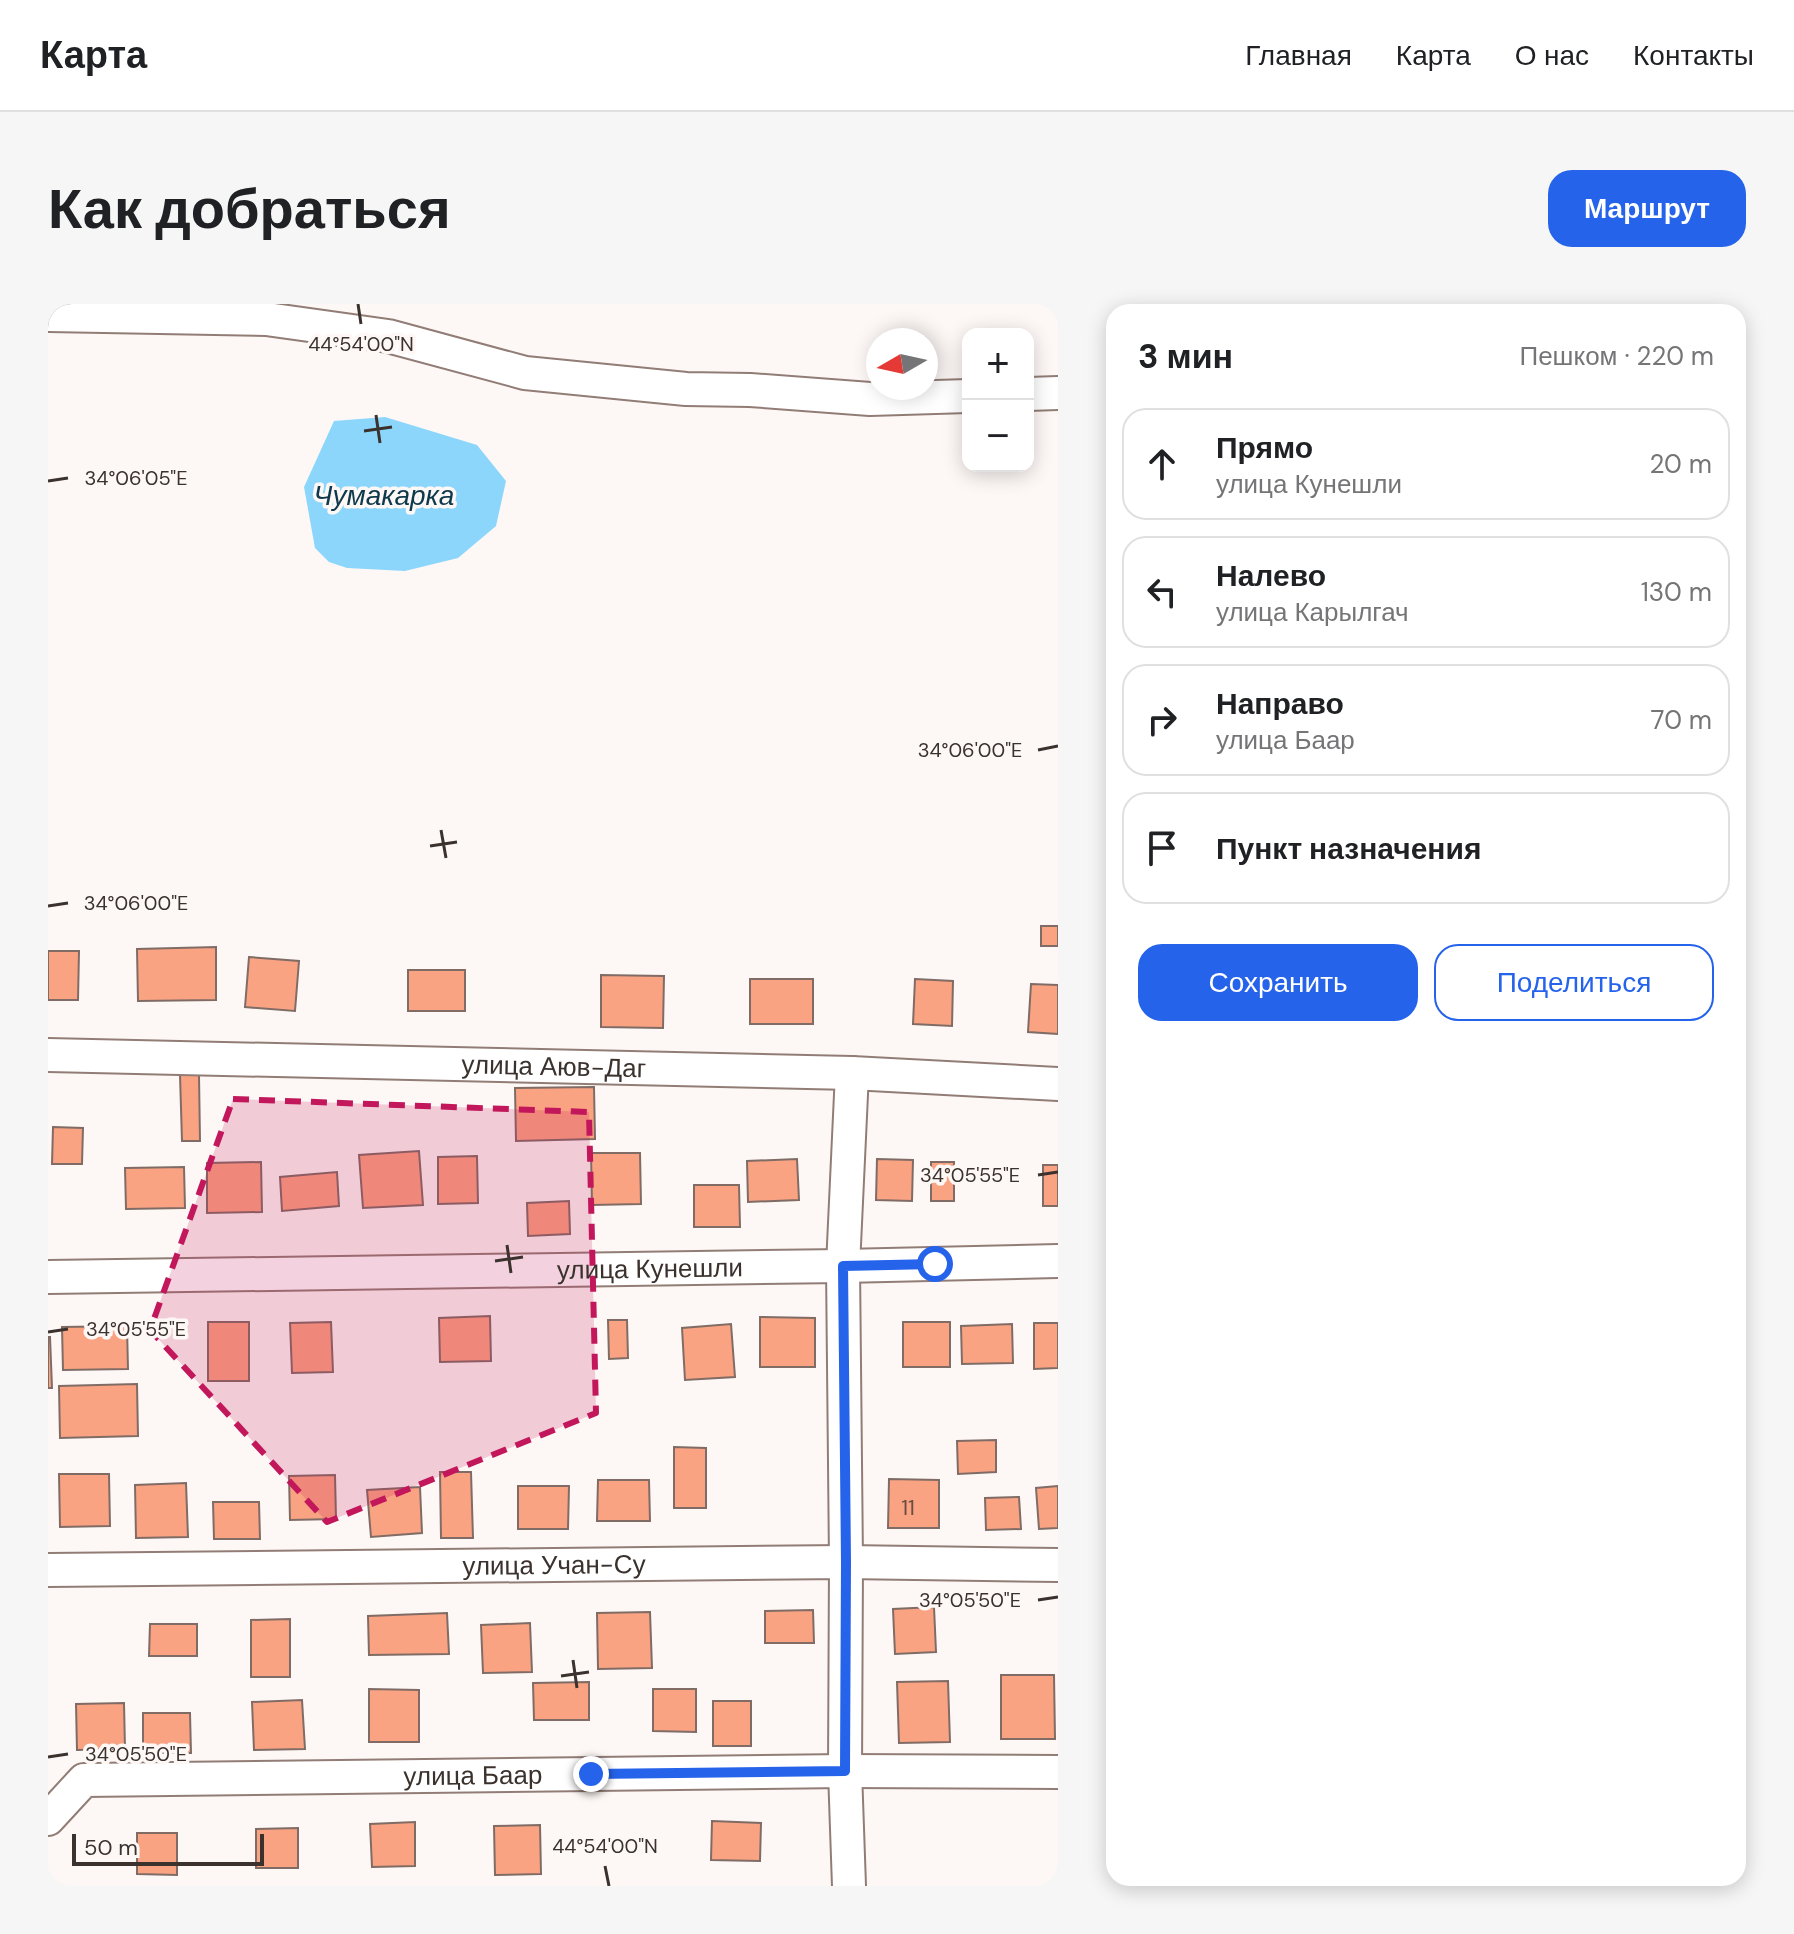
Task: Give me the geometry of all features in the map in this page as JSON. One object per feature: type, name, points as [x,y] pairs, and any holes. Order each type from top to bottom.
[{"type":"street","points":[[48,315],[266,319],[388,336],[525,373],[686,389],[750,390],[870,399],[962,396]]},
{"type":"street","points":[[1034,394],[1058,393]]},
{"type":"street","name":"улица Аюв-Даг","points":[[48,1055],[852,1073],[1058,1084]]},
{"type":"street","points":[[849,1886],[845,1771],[843,1266],[852,1073]]},
{"type":"street","name":"улица Кунешли","points":[[48,1277],[1058,1261]]},
{"type":"street","name":"улица Учан-Су","points":[[48,1570],[846,1562],[1058,1565]]},
{"type":"street","name":"улица Баар","points":[[48,1819],[84,1780],[845,1771],[1058,1772]]},
{"type":"highlighted area","points":[[233,1099],[589,1112],[596,1413],[327,1522],[150,1330]]},
{"type":"water","name":"Чумакарка","points":[[385,417],[477,445],[506,481],[496,526],[458,558],[405,571],[347,568],[329,562],[315,548],[304,487],[334,421]]},
{"type":"building","points":[[1041,926],[1058,926],[1058,946],[1041,946]]},
{"type":"building","points":[[216,947],[216,1000],[138,1001],[137,949]]},
{"type":"building","points":[[48,951],[79,951],[78,1000],[48,1000]]},
{"type":"building","points":[[249,957],[299,961],[295,1011],[245,1007]]},
{"type":"building","points":[[408,970],[465,970],[465,1011],[408,1011]]},
{"type":"building","points":[[601,975],[664,976],[663,1028],[601,1027]]},
{"type":"building","points":[[750,979],[813,979],[813,1024],[750,1024]]},
{"type":"building","points":[[915,979],[953,981],[952,1026],[913,1024]]},
{"type":"building","points":[[1031,984],[1058,985],[1058,1034],[1028,1032]]},
{"type":"building","points":[[180,1075],[199,1075],[200,1141],[182,1141]]},
{"type":"building","points":[[594,1087],[595,1139],[516,1141],[515,1088]]},
{"type":"building","points":[[53,1127],[83,1128],[82,1164],[52,1164]]},
{"type":"building","points":[[419,1151],[423,1205],[363,1208],[359,1155]]},
{"type":"building","points":[[591,1153],[640,1153],[641,1204],[592,1205]]},
{"type":"building","points":[[477,1156],[478,1203],[438,1204],[438,1157]]},
{"type":"building","points":[[797,1159],[799,1200],[748,1202],[747,1161]]},
{"type":"building","points":[[877,1159],[913,1160],[912,1201],[876,1200]]},
{"type":"building","points":[[261,1162],[262,1212],[207,1213],[207,1163]]},
{"type":"building","points":[[931,1162],[954,1162],[954,1201],[931,1201]]},
{"type":"building","points":[[1043,1165],[1058,1165],[1058,1206],[1043,1206]]},
{"type":"building","points":[[184,1167],[185,1208],[126,1209],[125,1168]]},
{"type":"building","points":[[337,1172],[339,1206],[282,1211],[280,1177]]},
{"type":"building","points":[[694,1185],[739,1185],[740,1227],[694,1227]]},
{"type":"building","points":[[569,1201],[570,1234],[528,1236],[527,1203]]},
{"type":"building","points":[[490,1316],[491,1361],[440,1362],[439,1318]]},
{"type":"building","points":[[760,1317],[815,1318],[815,1367],[760,1367]]},
{"type":"building","points":[[608,1320],[627,1320],[628,1358],[609,1359]]},
{"type":"building","points":[[208,1322],[249,1322],[249,1381],[208,1381]]},
{"type":"building","points":[[331,1322],[333,1372],[292,1373],[290,1323]]},
{"type":"building","points":[[903,1322],[950,1322],[950,1367],[903,1367]]},
{"type":"building","points":[[1034,1323],[1058,1323],[1058,1368],[1034,1369]]},
{"type":"building","points":[[731,1324],[735,1377],[685,1380],[682,1328]]},
{"type":"building","points":[[1012,1324],[1013,1363],[962,1364],[961,1326]]},
{"type":"building","points":[[127,1326],[128,1369],[63,1370],[62,1327]]},
{"type":"building","points":[[50,1337],[52,1388],[48,1388]]},
{"type":"building","points":[[137,1384],[138,1436],[60,1438],[59,1386]]},
{"type":"building","points":[[996,1440],[996,1472],[958,1474],[957,1441]]},
{"type":"building","points":[[674,1447],[706,1448],[706,1508],[674,1508]]},
{"type":"building","points":[[440,1472],[471,1472],[473,1538],[441,1538]]},
{"type":"building","points":[[59,1474],[109,1474],[110,1526],[60,1527]]},
{"type":"building","points":[[335,1475],[336,1519],[290,1520],[289,1476]]},
{"type":"building","points":[[889,1479],[939,1480],[939,1528],[888,1528]]},
{"type":"building","points":[[598,1480],[649,1480],[650,1521],[597,1521]]},
{"type":"building","points":[[186,1483],[188,1537],[136,1538],[135,1485]]},
{"type":"building","points":[[518,1486],[569,1486],[568,1529],[518,1529]]},
{"type":"building","points":[[1058,1486],[1058,1528],[1039,1529],[1036,1488]]},
{"type":"building","points":[[420,1487],[422,1533],[371,1537],[367,1490]]},
{"type":"building","points":[[1019,1497],[1021,1529],[986,1530],[985,1498]]},
{"type":"building","points":[[213,1502],[259,1502],[260,1539],[214,1539]]},
{"type":"building","points":[[934,1607],[936,1652],[895,1654],[893,1609]]},
{"type":"building","points":[[813,1610],[814,1643],[765,1643],[765,1611]]},
{"type":"building","points":[[650,1612],[652,1668],[598,1669],[597,1613]]},
{"type":"building","points":[[447,1613],[449,1654],[369,1655],[368,1616]]},
{"type":"building","points":[[290,1619],[290,1677],[251,1677],[251,1620]]},
{"type":"building","points":[[530,1623],[532,1672],[483,1673],[481,1625]]},
{"type":"building","points":[[150,1624],[197,1624],[197,1656],[149,1656]]},
{"type":"building","points":[[1001,1675],[1054,1675],[1055,1739],[1001,1739]]},
{"type":"building","points":[[948,1681],[950,1742],[899,1743],[897,1682]]},
{"type":"building","points":[[589,1682],[589,1720],[534,1720],[533,1683]]},
{"type":"building","points":[[369,1689],[419,1690],[419,1742],[369,1742]]},
{"type":"building","points":[[653,1689],[696,1689],[696,1732],[653,1731]]},
{"type":"building","points":[[302,1700],[305,1749],[254,1750],[252,1702]]},
{"type":"building","points":[[713,1701],[751,1701],[751,1746],[713,1746]]},
{"type":"building","points":[[124,1703],[125,1749],[77,1750],[76,1704]]},
{"type":"building","points":[[143,1713],[190,1713],[191,1753],[143,1753]]},
{"type":"building","points":[[712,1821],[761,1823],[760,1861],[711,1860]]},
{"type":"building","points":[[415,1822],[415,1866],[372,1867],[370,1824]]},
{"type":"building","points":[[540,1825],[541,1874],[495,1875],[494,1826]]},
{"type":"building","points":[[298,1828],[298,1868],[256,1868],[256,1829]]},
{"type":"building","points":[[137,1833],[177,1833],[177,1875],[137,1874]]},
{"type":"route","points":[[591,1774],[845,1771],[843,1266],[935,1264]]}]
